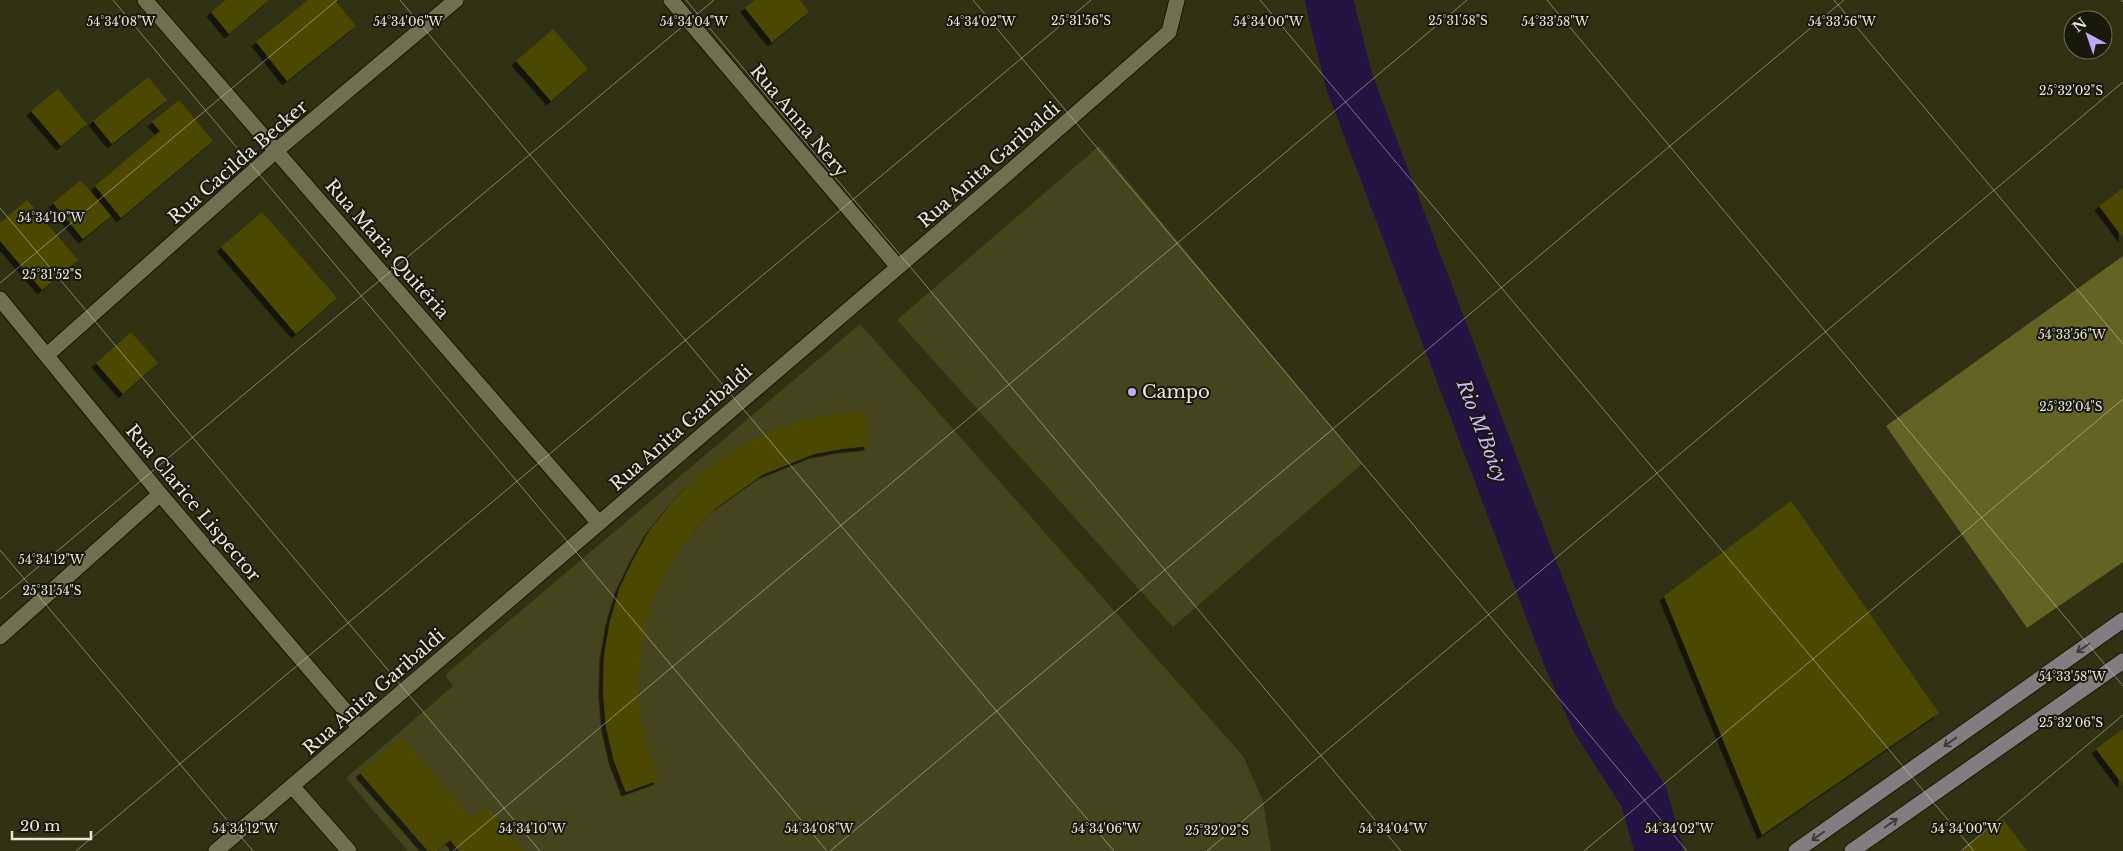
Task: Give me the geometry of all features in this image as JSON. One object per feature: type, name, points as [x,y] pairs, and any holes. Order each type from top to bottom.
[{"type":"main road","points":[[1796,851],[2123,620]]},
{"type":"main road","points":[[1852,851],[2123,661]]},
{"type":"street","name":"Rua Maria Quitéria","points":[[145,0],[278,150],[599,523]]},
{"type":"street","name":"Rua Cacilda Becker","points":[[47,355],[278,150],[456,0]]},
{"type":"street","name":"Rua Anna Nery","points":[[671,0],[898,267]]},
{"type":"street","name":"Rua Anita Garibaldi","points":[[216,851],[898,267],[1169,32],[1177,0]]},
{"type":"street","name":"Rua Clarice Lispector","points":[[0,300],[160,494],[360,728]]},
{"type":"street","points":[[0,637],[160,494]]},
{"type":"street","points":[[292,786],[349,851]]},
{"type":"shaded area","name":"Campo","points":[[1099,146],[1362,464],[1173,627],[897,320]]},
{"type":"shaded area","points":[[2123,256],[2123,562],[2027,628],[1886,426]]},
{"type":"shaded area","points":[[860,324],[1243,756],[1263,801],[1271,851],[408,851],[346,778],[453,686],[445,675]]},
{"type":"building","points":[[226,0],[269,0],[229,34],[211,12]]},
{"type":"building","points":[[308,0],[335,0],[356,26],[287,81],[256,42]]},
{"type":"building","points":[[755,0],[800,0],[809,12],[772,42],[745,8]]},
{"type":"building","points":[[553,29],[588,69],[551,101],[516,61]]},
{"type":"building","points":[[148,77],[167,100],[112,144],[93,121]]},
{"type":"building","points":[[58,89],[87,124],[61,146],[31,111]]},
{"type":"building","points":[[179,100],[213,141],[121,218],[95,186],[160,131],[152,122]]},
{"type":"building","points":[[81,180],[111,216],[83,239],[53,203]]},
{"type":"building","points":[[2123,188],[2123,238],[2099,206]]},
{"type":"building","points":[[27,200],[78,260],[42,290],[0,241],[0,223]]},
{"type":"building","points":[[262,212],[337,298],[296,334],[221,247]]},
{"type":"building","points":[[131,332],[158,363],[123,394],[96,363]]},
{"type":"building","points":[[866,411],[869,446],[814,454],[762,475],[716,508],[696,528],[679,550],[653,600],[645,629],[640,660],[638,690],[641,721],[648,751],[659,780],[626,792],[614,761],[606,727],[603,691],[604,656],[610,621],[620,587],[650,530],[692,481],[718,461],[745,444],[774,430],[805,420]]},
{"type":"building","points":[[1791,501],[1939,713],[1762,835],[1664,596]]},
{"type":"building","points":[[2123,729],[2123,785],[2096,749]]},
{"type":"building","points":[[401,736],[472,819],[486,807],[524,851],[459,851],[450,840],[437,851],[428,851],[360,773]]},
{"type":"building","points":[[2003,819],[2027,851],[1964,851],[1962,849]]},
{"type":"waterway","name":"Rio M'Boicy","points":[[1329,0],[1349,81],[1566,655],[1594,719],[1644,797],[1659,851]]},
{"type":"place","name":"Campo","points":[[1132,392]]}]
